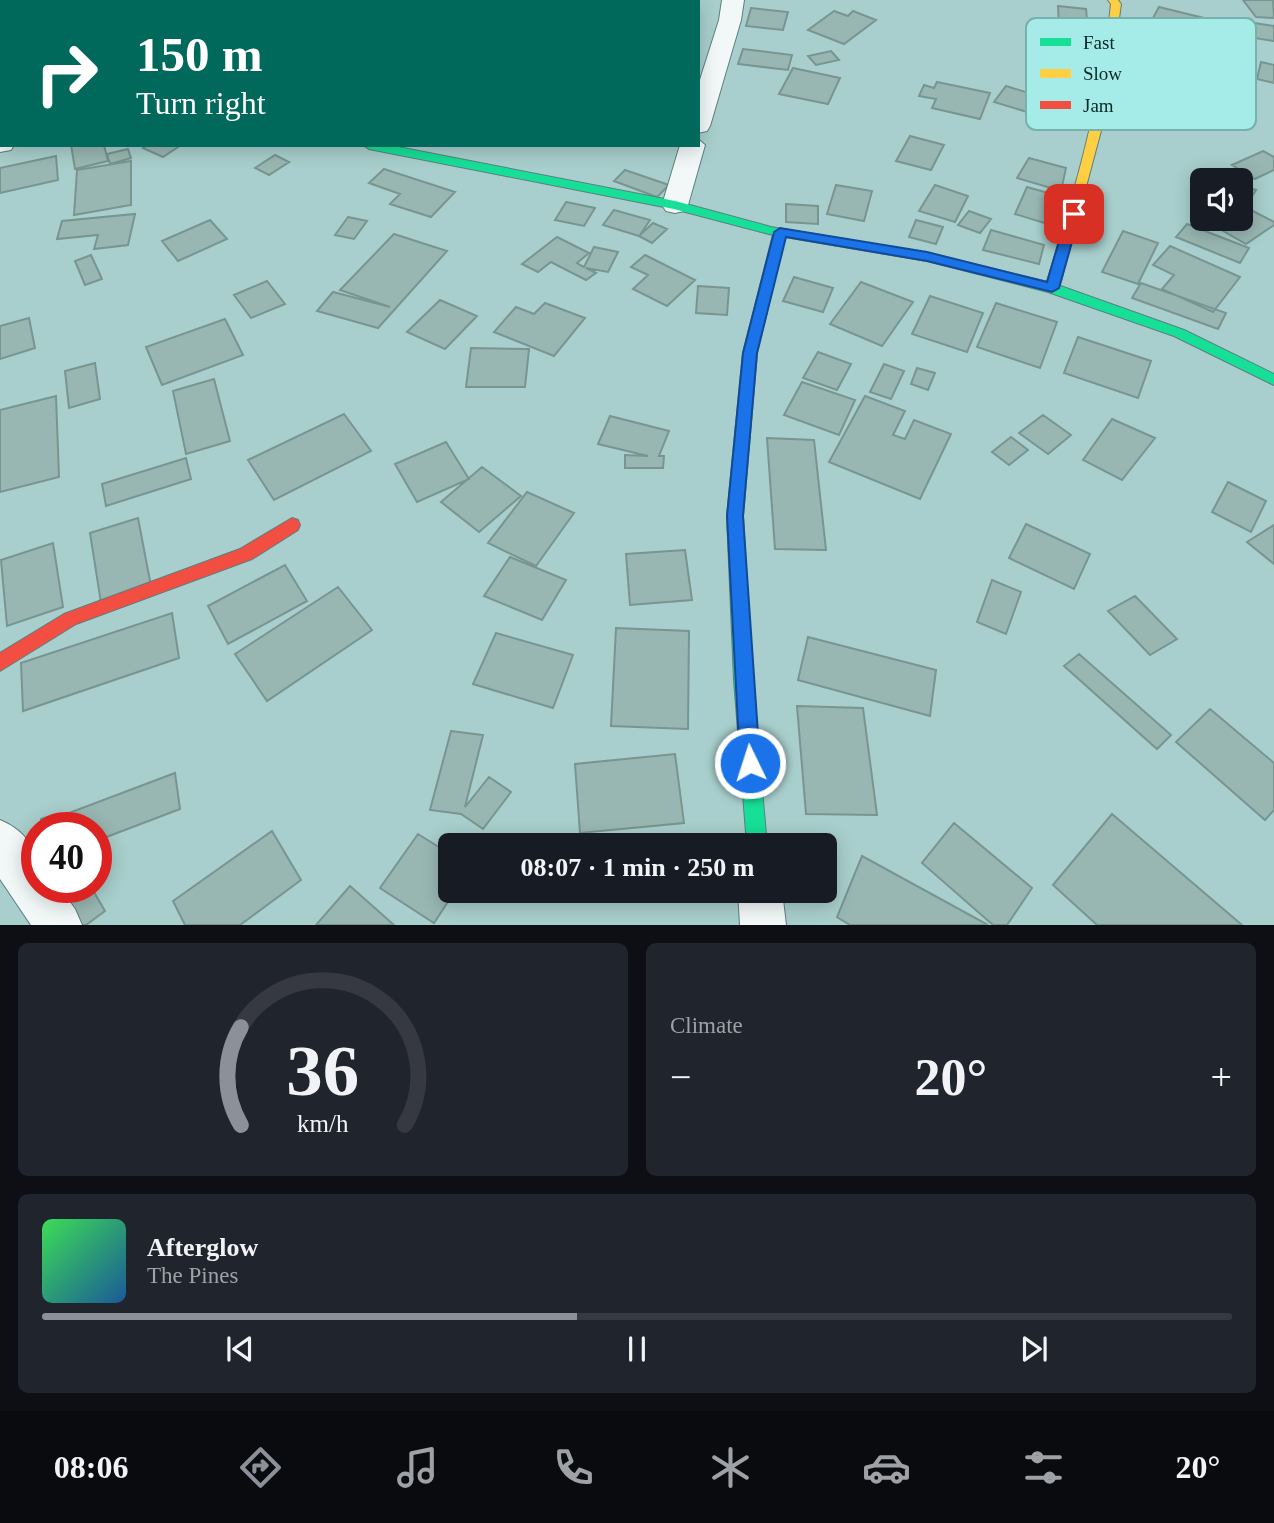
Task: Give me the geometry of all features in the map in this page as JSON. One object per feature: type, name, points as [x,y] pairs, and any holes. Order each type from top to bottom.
[{"type":"street","points":[[700,119],[730,20],[733,0]]},
{"type":"street","points":[[1113,0],[1116,4],[1116,18]]},
{"type":"street","points":[[1052,288],[1097,130]]},
{"type":"street","points":[[379,147],[675,205],[780,232],[927,257],[1052,288],[1179,333],[1274,380]]},
{"type":"street","points":[[675,205],[691,147]]},
{"type":"street","points":[[756,833],[743,680],[735,516],[750,353],[780,232]]},
{"type":"street","points":[[0,663],[70,619],[110,601],[246,554],[292,526]]},
{"type":"street","points":[[0,842],[59,925]]},
{"type":"street","points":[[761,903],[763,925]]},
{"type":"building","points":[[1243,0],[1273,0],[1274,18],[1256,17]]},
{"type":"building","points":[[1058,6],[1086,9],[1087,18],[1059,18]]},
{"type":"building","points":[[1159,7],[1204,18],[1153,18]]},
{"type":"building","points":[[751,8],[788,12],[783,30],[746,26]]},
{"type":"building","points":[[834,11],[848,16],[853,11],[876,20],[844,44],[808,30]]},
{"type":"building","points":[[1256,23],[1274,26],[1274,41],[1256,38]]},
{"type":"building","points":[[743,49],[792,55],[788,70],[738,64]]},
{"type":"building","points":[[831,51],[839,60],[816,65],[808,56]]},
{"type":"building","points":[[1261,62],[1274,65],[1274,83],[1257,79]]},
{"type":"building","points":[[793,68],[840,78],[828,104],[779,94]]},
{"type":"building","points":[[937,82],[990,93],[980,119],[932,108],[936,99],[919,96],[924,85],[934,88]]},
{"type":"building","points":[[1006,86],[1026,92],[1026,112],[994,102]]},
{"type":"building","points":[[910,136],[944,145],[931,170],[896,161]]},
{"type":"building","points":[[71,147],[104,147],[108,161],[75,169]]},
{"type":"building","points":[[145,147],[178,147],[163,157]]},
{"type":"building","points":[[128,149],[131,158],[110,164],[107,154]]},
{"type":"building","points":[[1263,151],[1274,157],[1274,170],[1255,179],[1253,168],[1237,168],[1232,165]]},
{"type":"building","points":[[275,155],[289,162],[269,175],[255,168]]},
{"type":"building","points":[[56,156],[58,180],[0,193],[0,168]]},
{"type":"building","points":[[1029,158],[1066,168],[1061,191],[1017,178]]},
{"type":"building","points":[[131,161],[131,205],[74,215],[77,170]]},
{"type":"building","points":[[384,169],[455,192],[431,217],[390,204],[400,194],[369,183]]},
{"type":"building","points":[[625,170],[669,185],[657,197],[614,181]]},
{"type":"building","points":[[836,185],[872,191],[864,221],[827,214]]},
{"type":"building","points":[[935,185],[968,196],[955,222],[919,211]]},
{"type":"building","points":[[1027,187],[1062,197],[1051,225],[1015,214]]},
{"type":"building","points":[[566,202],[595,208],[584,226],[555,220]]},
{"type":"building","points":[[786,204],[818,206],[818,224],[786,222]]},
{"type":"building","points":[[614,210],[650,220],[640,235],[653,223],[667,229],[652,243],[603,225]]},
{"type":"building","points":[[969,211],[991,219],[980,233],[958,225]]},
{"type":"building","points":[[1253,211],[1274,222],[1274,225],[1246,244],[1223,231],[1253,231]]},
{"type":"building","points":[[135,214],[128,245],[94,249],[98,235],[57,239],[62,221]]},
{"type":"building","points":[[348,217],[367,221],[354,239],[335,235]]},
{"type":"building","points":[[210,220],[227,239],[178,261],[162,241]]},
{"type":"building","points":[[916,220],[943,227],[936,244],[909,237]]},
{"type":"building","points":[[1187,224],[1190,225],[1190,231],[1205,231],[1249,248],[1240,263],[1176,237]]},
{"type":"building","points":[[991,230],[1044,245],[1039,264],[983,250]]},
{"type":"building","points":[[1123,231],[1158,243],[1138,284],[1102,272]]},
{"type":"building","points":[[394,234],[447,251],[378,328],[317,311],[333,292],[390,307],[340,290]]},
{"type":"building","points":[[557,237],[589,253],[577,263],[584,267],[594,247],[618,252],[608,272],[586,268],[596,273],[586,280],[551,262],[538,272],[522,264]]},
{"type":"building","points":[[1170,246],[1240,277],[1213,312],[1162,289],[1174,275],[1153,265]]},
{"type":"building","points":[[91,255],[102,279],[85,285],[75,261]]},
{"type":"building","points":[[645,255],[695,280],[667,306],[633,289],[648,275],[631,267]]},
{"type":"building","points":[[794,277],[833,288],[823,312],[783,301]]},
{"type":"building","points":[[267,281],[285,304],[251,318],[234,295]]},
{"type":"building","points":[[861,282],[913,302],[882,346],[830,324]]},
{"type":"building","points":[[1141,283],[1226,313],[1218,329],[1132,298]]},
{"type":"building","points":[[698,286],[729,288],[727,315],[696,313]]},
{"type":"building","points":[[930,296],[983,313],[967,352],[912,334]]},
{"type":"building","points":[[440,300],[477,316],[445,349],[407,332]]},
{"type":"building","points":[[545,303],[585,318],[554,356],[494,332],[516,307],[534,314]]},
{"type":"building","points":[[996,303],[1057,322],[1040,368],[977,347]]},
{"type":"building","points":[[29,318],[35,348],[0,359],[0,326]]},
{"type":"building","points":[[225,319],[243,355],[162,385],[146,347]]},
{"type":"building","points":[[1078,337],[1151,361],[1138,398],[1064,373]]},
{"type":"building","points":[[471,348],[529,349],[525,387],[466,387]]},
{"type":"building","points":[[818,352],[851,364],[837,390],[803,378]]},
{"type":"building","points":[[95,363],[100,399],[69,408],[65,371]]},
{"type":"building","points":[[884,364],[904,371],[891,399],[870,392]]},
{"type":"building","points":[[917,368],[935,373],[928,390],[911,384]]},
{"type":"building","points":[[214,379],[230,441],[186,454],[173,391]]},
{"type":"building","points":[[802,382],[855,400],[839,435],[784,415]]},
{"type":"building","points":[[56,396],[59,477],[0,492],[0,410]]},
{"type":"building","points":[[865,396],[905,411],[893,435],[905,439],[914,420],[951,434],[920,499],[829,462]]},
{"type":"building","points":[[344,414],[371,451],[274,500],[248,460]]},
{"type":"building","points":[[1043,415],[1071,435],[1048,454],[1019,433]]},
{"type":"building","points":[[610,416],[669,431],[659,456],[664,456],[663,468],[625,468],[625,455],[648,456],[598,444]]},
{"type":"building","points":[[1112,419],[1155,438],[1122,480],[1083,460]]},
{"type":"building","points":[[1011,437],[1028,450],[1009,465],[992,452]]},
{"type":"building","points":[[767,438],[814,440],[826,550],[775,549]]},
{"type":"building","points":[[446,442],[469,479],[417,502],[395,464]]},
{"type":"building","points":[[186,458],[191,479],[106,506],[102,484]]},
{"type":"building","points":[[482,467],[521,496],[479,532],[441,502]]},
{"type":"building","points":[[1228,482],[1266,501],[1251,532],[1212,512]]},
{"type":"building","points":[[527,492],[574,513],[536,566],[488,543]]},
{"type":"building","points":[[138,518],[151,586],[101,603],[90,533]]},
{"type":"building","points":[[1026,524],[1090,554],[1074,589],[1009,558]]},
{"type":"building","points":[[1274,525],[1274,564],[1247,542]]},
{"type":"building","points":[[53,543],[63,607],[7,626],[1,560]]},
{"type":"building","points":[[685,550],[692,600],[630,605],[626,554]]},
{"type":"building","points":[[510,557],[566,580],[542,620],[484,596]]},
{"type":"building","points":[[285,565],[307,601],[228,644],[208,606]]},
{"type":"building","points":[[992,580],[1021,592],[1006,634],[977,622]]},
{"type":"building","points":[[338,587],[372,630],[267,701],[235,654]]},
{"type":"building","points":[[1135,596],[1177,639],[1150,655],[1108,611]]},
{"type":"building","points":[[172,613],[179,658],[23,711],[21,663]]},
{"type":"building","points":[[616,628],[689,631],[688,729],[611,726]]},
{"type":"building","points":[[496,633],[573,655],[553,708],[473,684]]},
{"type":"building","points":[[808,637],[936,670],[930,716],[798,680]]},
{"type":"building","points":[[1079,654],[1171,735],[1157,749],[1064,666]]},
{"type":"building","points":[[797,706],[863,708],[877,815],[806,814]]},
{"type":"building","points":[[1210,709],[1274,763],[1274,810],[1265,820],[1176,742]]},
{"type":"building","points":[[451,731],[483,735],[465,807],[489,777],[511,792],[483,829],[461,814],[430,810]]},
{"type":"building","points":[[675,754],[684,823],[580,833],[575,764]]},
{"type":"building","points":[[175,773],[180,809],[112,835],[112,812],[72,812]]},
{"type":"building","points":[[1112,814],[1242,925],[1097,925],[1053,885]]},
{"type":"building","points":[[954,823],[1032,888],[1007,925],[993,925],[922,863]]},
{"type":"building","points":[[272,831],[301,880],[240,925],[185,925],[173,901]]},
{"type":"building","points":[[418,834],[438,846],[438,903],[447,903],[434,923],[380,888]]},
{"type":"building","points":[[862,856],[988,925],[850,925],[837,917]]},
{"type":"building","points":[[350,886],[394,925],[316,925]]},
{"type":"building","points":[[58,903],[100,903],[105,911],[86,925],[70,925]]},
{"type":"traffic: fast","points":[[379,147],[675,205],[771,231],[927,257],[1052,288],[1179,333],[1274,380]]},
{"type":"traffic: fast","points":[[756,833],[743,680],[735,516],[750,353],[780,232]]},
{"type":"traffic: slow","points":[[1113,0],[1116,4],[1114,18]]},
{"type":"traffic: slow","points":[[1052,288],[1096,130]]},
{"type":"traffic: jam","points":[[0,663],[70,619],[246,554],[292,525]]},
{"type":"route","points":[[750,763],[735,516],[750,353],[780,232],[927,257],[1052,288],[1074,214]]}]
